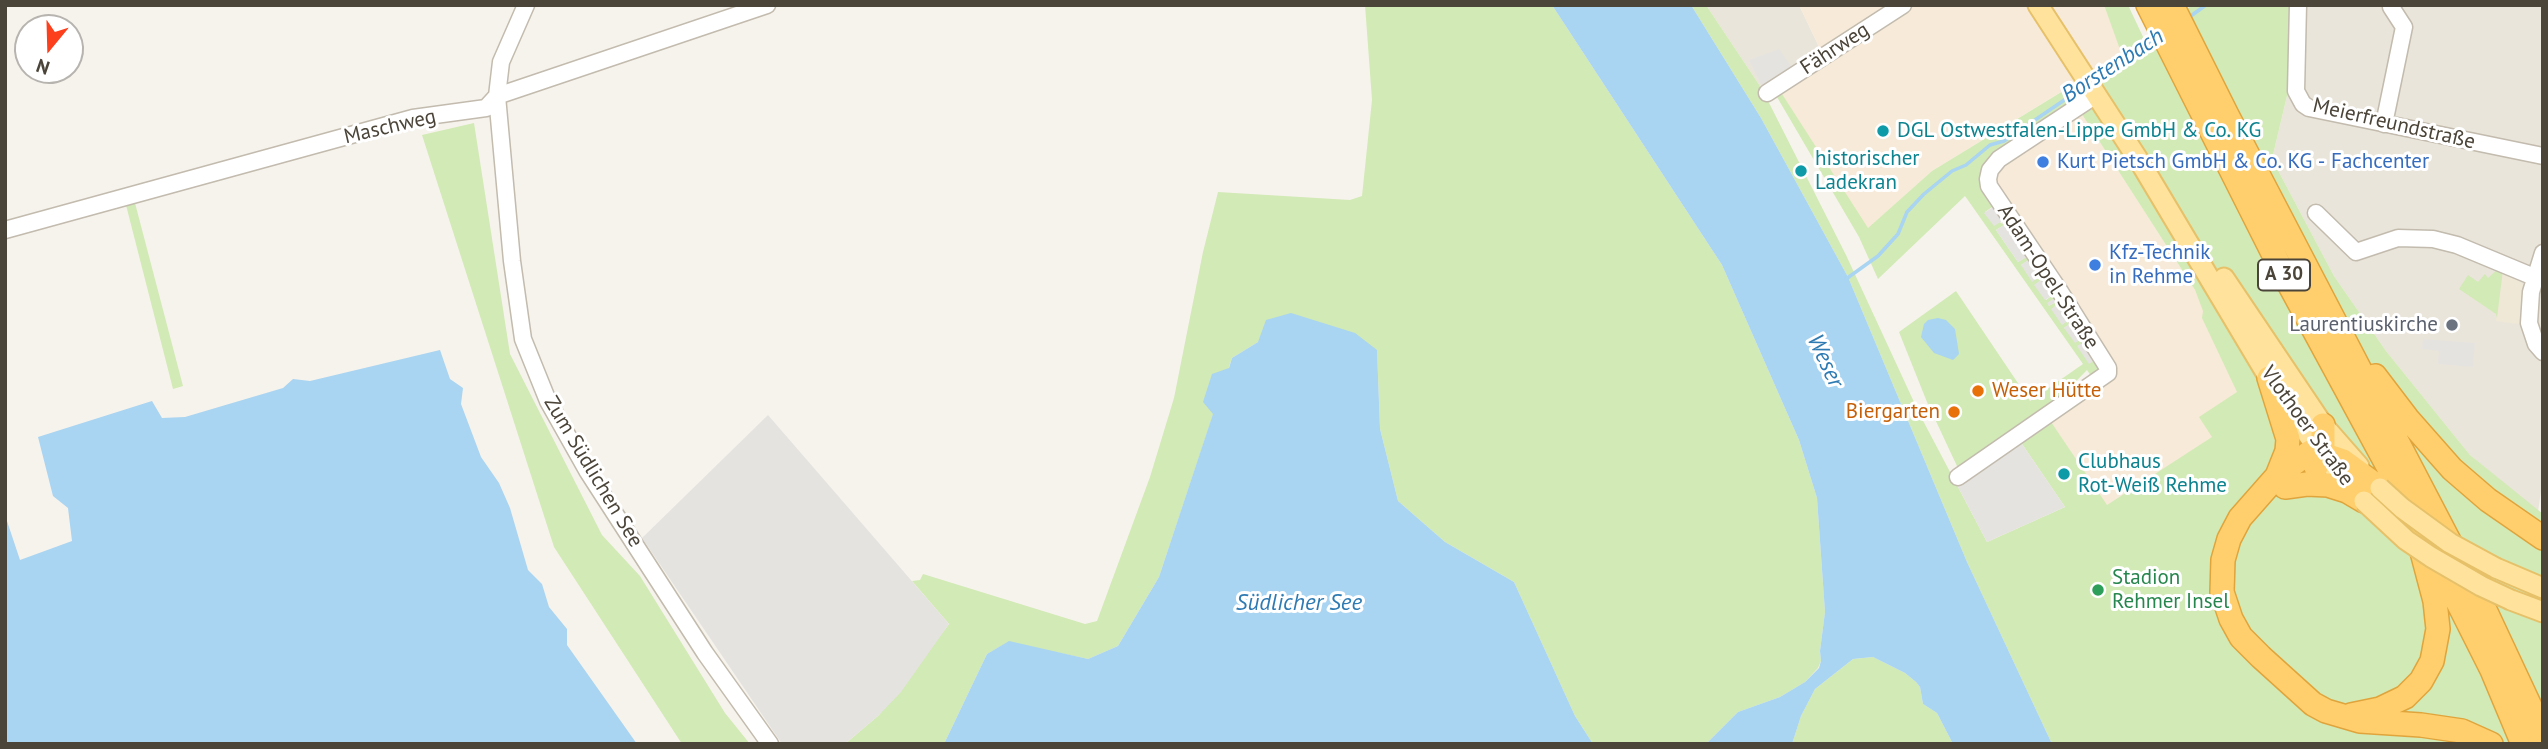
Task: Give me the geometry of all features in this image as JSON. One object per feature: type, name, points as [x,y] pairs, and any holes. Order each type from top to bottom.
[{"type":"highway","name":"A 30","points":[[2148,5],[2172,25],[2304,264],[2453,547],[2538,735]]},
{"type":"highway","name":"A 30","points":[[2172,25],[2281,270],[2410,508],[2492,670],[2538,735]]},
{"type":"highway","points":[[2304,264],[2332,297],[2373,373],[2407,418],[2452,469],[2470,485],[2543,538]]},
{"type":"highway","points":[[2269,378],[2288,439],[2281,481]]},
{"type":"highway","points":[[2323,425],[2323,453]]},
{"type":"highway","points":[[2372,494],[2343,461],[2323,453],[2310,453],[2240,518],[2229,539],[2223,560],[2222,593],[2231,619],[2241,636],[2260,657],[2313,704],[2360,722],[2421,725],[2462,731],[2491,744]]},
{"type":"highway","points":[[2281,481],[2328,485],[2372,494]]},
{"type":"highway","points":[[2340,716],[2380,709],[2405,696],[2421,681],[2432,662],[2438,629],[2435,601],[2410,508]]},
{"type":"main road","name":"Vlothoer Straße","points":[[2038,5],[2143,167],[2269,378],[2323,453]]},
{"type":"main road","name":"Vlothoer Straße","points":[[2143,167],[2178,207],[2323,425],[2348,455],[2372,494],[2406,540],[2464,577],[2543,612]]},
{"type":"main road","name":"Vlothoer Straße","points":[[2372,494],[2402,508],[2442,538],[2496,568],[2543,588]]},
{"type":"street","name":"Zum Südlichen See","points":[[526,5],[501,62],[497,96],[509,236],[523,339],[548,401],[588,472],[705,653],[770,744]]},
{"type":"street","name":"Maschweg","points":[[5,230],[413,118],[486,108],[497,96],[768,5]]},
{"type":"street","name":"Fährweg","points":[[1767,93],[1903,5]]},
{"type":"street","name":"Meierfreundstraße","points":[[2298,5],[2296,91],[2303,104],[2309,108],[2543,156]]},
{"type":"street","points":[[2384,124],[2404,27],[2391,6]]},
{"type":"street","name":"Adam-Opel-Straße","points":[[1958,477],[2108,373],[2108,368],[2059,290],[1989,187],[1988,178],[1990,170],[1999,159],[2096,95]]},
{"type":"street","points":[[2316,213],[2356,252],[2398,238],[2433,239],[2457,245],[2534,277]]},
{"type":"street","points":[[2543,253],[2530,292],[2529,323],[2536,344],[2543,352]]},
{"type":"shaded area","points":[[1706,5],[1799,5],[1821,51],[1762,89]]},
{"type":"shaded area","points":[[1799,5],[2104,5],[2123,54],[1932,171],[1867,229],[1774,82],[1821,51]]},
{"type":"shaded area","points":[[2290,5],[2543,5],[2543,477],[2538,512],[2470,455],[2386,351],[2334,276],[2272,159],[2290,83]]},
{"type":"shaded area","points":[[1779,49],[1793,69],[1763,88],[1749,60]]},
{"type":"shaded area","points":[[2076,105],[2195,290],[2238,393],[2200,417],[2213,437],[2106,506],[2045,413],[2093,379],[1985,171]]},
{"type":"shaded area","points":[[1996,205],[2099,357],[2089,364],[2077,346],[2085,341],[2083,338],[2075,343],[2064,328],[2072,322],[2070,319],[2062,325],[2051,309],[2059,304],[2057,301],[2049,306],[2047,303],[2055,298],[2053,295],[2045,300],[2034,285],[2042,279],[2040,276],[2032,282],[2021,265],[2028,260],[2027,257],[2018,262],[1996,230],[2004,225],[2002,221],[1994,226],[1984,213]]},
{"type":"shaded area","points":[[2503,270],[2509,270],[2526,288],[2519,324],[2496,321]]},
{"type":"shaded area","points":[[2423,339],[2475,343],[2473,367],[2438,364],[2439,351],[2422,349]]},
{"type":"shaded area","points":[[768,415],[949,624],[901,692],[845,744],[782,744],[642,538]]},
{"type":"shaded area","points":[[2022,444],[2065,507],[1987,542],[1957,485]]},
{"type":"green space","points":[[1365,5],[1552,5],[1722,265],[1799,440],[1817,498],[1825,612],[1821,661],[1818,668],[1805,682],[1780,697],[1738,712],[1706,744],[1593,744],[1575,716],[1514,582],[1445,542],[1398,501],[1380,429],[1377,350],[1258,342],[1232,358],[1159,577],[1118,646],[1088,659],[1008,642],[987,654],[944,744],[845,744],[879,715],[949,624],[912,581],[920,580],[923,574],[1085,624],[1097,621],[1150,477],[1174,398],[1203,252],[1218,192],[1350,200],[1362,196],[1372,100]]},
{"type":"green space","points":[[1691,5],[1706,5],[1762,89],[1846,255],[1920,415],[1987,542],[2065,507],[2022,444],[1964,481],[1927,402],[1899,332],[1956,291],[2030,401],[2083,364],[1965,196],[1878,279],[1859,237],[1777,97],[1782,94],[1868,228],[1932,171],[2122,55],[2104,5],[2128,5],[2145,41],[2192,5],[2290,5],[2290,83],[2272,159],[2334,276],[2386,351],[2470,455],[2543,514],[2543,744],[2052,744],[1967,562],[1848,277],[1761,118]],"holes":[[[2076,105],[2195,290],[2203,311],[2202,318],[2237,392],[2199,417],[2212,437],[2107,505],[2045,413],[2087,370],[2093,379],[2103,364],[2099,357],[2089,363],[2083,338],[2064,328],[2072,322],[2070,319],[2062,324],[2052,309],[2059,303],[2057,301],[2049,306],[2048,303],[2055,298],[2053,295],[2046,300],[2042,279],[2021,265],[2029,260],[2026,257],[2018,262],[1996,230],[2004,225],[1985,212],[1995,205],[1994,157]]]},
{"type":"green space","points":[[474,123],[510,354],[602,535],[640,576],[725,713],[750,744],[682,744],[554,547],[422,135]]},
{"type":"green space","points":[[135,203],[183,386],[173,389],[126,205]]},
{"type":"green space","points":[[2499,268],[2503,269],[2497,318],[2496,314],[2459,289],[2468,275],[2478,282],[2485,274],[2488,278]]},
{"type":"green space","points":[[1873,657],[1905,673],[1916,682],[1920,687],[1923,704],[1937,713],[1953,744],[1792,744],[1801,716],[1815,689],[1853,659]]},
{"type":"water","name":"Weser","points":[[1552,5],[1691,5],[1761,118],[1848,277],[1967,562],[2052,744],[1953,744],[1937,713],[1923,704],[1920,687],[1916,682],[1905,673],[1873,657],[1853,659],[1815,689],[1801,716],[1792,744],[1706,744],[1738,712],[1780,697],[1805,682],[1819,668],[1825,612],[1817,498],[1799,440],[1722,265]]},
{"type":"water","name":"Südlicher See","points":[[1291,313],[1355,333],[1377,350],[1380,429],[1398,501],[1445,542],[1514,582],[1575,716],[1593,744],[944,744],[987,654],[1009,641],[1088,659],[1118,646],[1159,577],[1213,414],[1203,402],[1212,374],[1229,368],[1232,358],[1258,342],[1266,320]]},
{"type":"water","points":[[1928,320],[1946,320],[1955,329],[1959,354],[1953,360],[1934,353],[1921,337],[1924,324]]},
{"type":"water","points":[[440,350],[450,379],[463,388],[461,404],[481,457],[499,483],[510,508],[528,570],[542,584],[549,607],[567,629],[567,645],[637,744],[5,744],[5,515],[20,560],[72,541],[68,508],[53,496],[38,437],[152,401],[162,418],[185,417],[283,388],[293,379],[310,381]]},
{"type":"waterway","name":"Borstenbach","points":[[2188,18],[2206,5]]},
{"type":"waterway","name":"Borstenbach","points":[[2094,80],[2155,40]]},
{"type":"waterway","name":"Borstenbach","points":[[1846,279],[1878,256],[1898,234],[1907,212],[1952,171],[1966,165],[1990,145],[2004,141],[2082,88]]},
{"type":"place","name":"DGL Ostwestfalen-Lippe GmbH & Co. KG","points":[[1883,131]]},
{"type":"place","name":"Kurt Pietsch GmbH & Co. KG - Fachcenter","points":[[2043,162]]},
{"type":"place","name":"historischer Ladekran","points":[[1801,171]]},
{"type":"place","name":"Kfz-Technik in Rehme","points":[[2095,265]]},
{"type":"place","name":"Laurentiuskirche","points":[[2452,325]]},
{"type":"place","name":"Weser Hütte","points":[[1978,391]]},
{"type":"place","name":"Biergarten","points":[[1954,412]]},
{"type":"place","name":"Clubhaus Rot-Weiß Rehme","points":[[2064,474]]},
{"type":"place","name":"Stadion Rehmer Insel","points":[[2098,590]]}]
